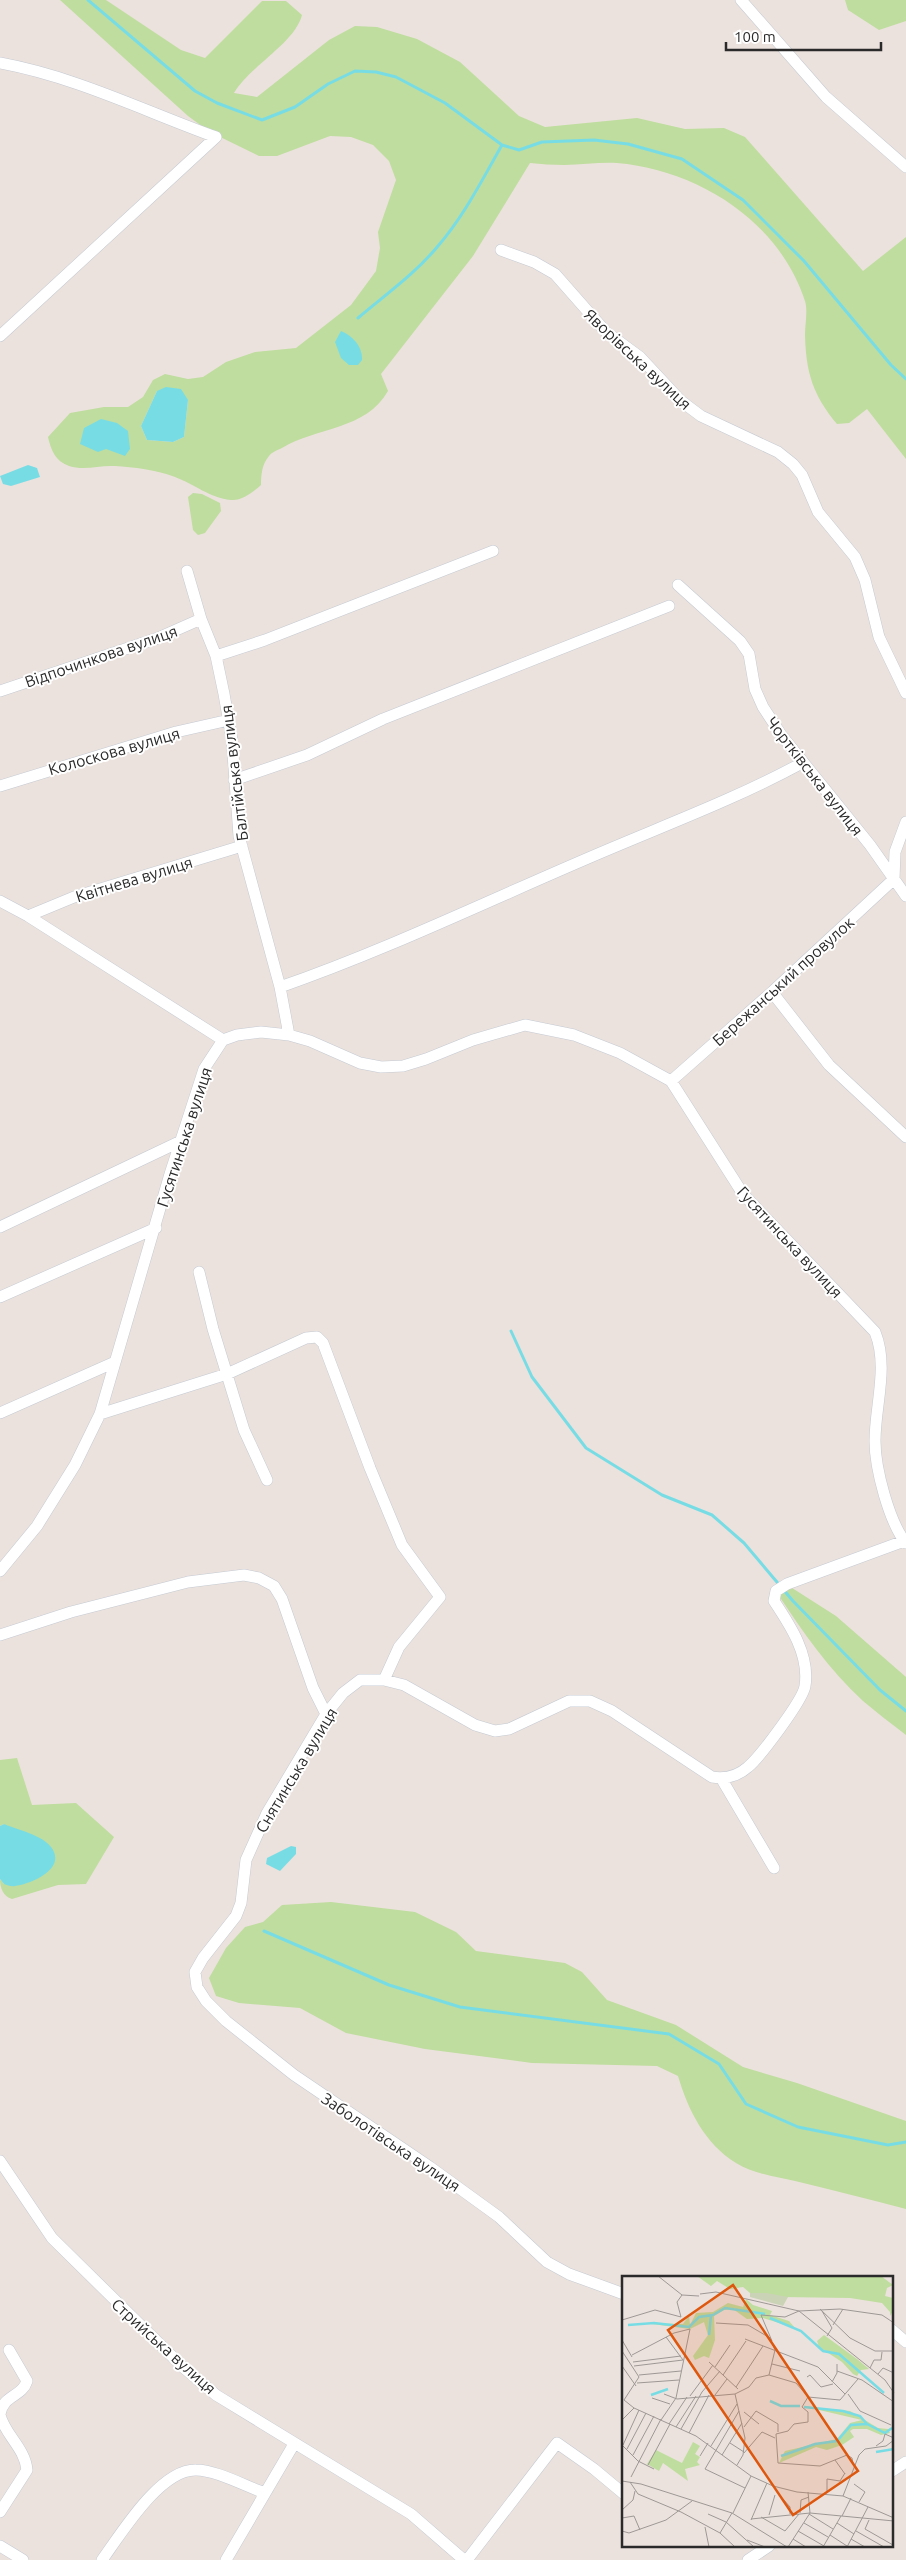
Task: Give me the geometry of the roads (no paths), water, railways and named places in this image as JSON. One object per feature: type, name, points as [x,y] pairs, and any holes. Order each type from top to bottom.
[{"type":"street","points":[[741,0],[826,97],[906,167]]},
{"type":"street","points":[[0,64],[39,70],[111,95],[216,138],[0,336]]},
{"type":"street","name":"Яворівська вулиця","points":[[501,250],[534,262],[555,274],[606,332],[640,357],[681,401],[701,416],[778,452],[793,464],[802,475],[818,512],[855,557],[869,594],[879,637],[906,693]]},
{"type":"street","points":[[216,656],[265,640],[493,551]]},
{"type":"street","name":"Балтійська вулиця","points":[[187,571],[201,619],[216,656],[230,720],[235,808],[242,846],[280,988],[289,1035]]},
{"type":"street","name":"Чортківська вулиця","points":[[678,585],[740,641],[749,654],[752,681],[763,707],[802,763],[870,845],[906,896]]},
{"type":"street","points":[[234,780],[308,755],[383,719],[669,606]]},
{"type":"street","name":"Відпочинкова вулиця","points":[[0,691],[158,638],[201,619]]},
{"type":"street","name":"Колоскова вулиця","points":[[0,786],[176,732],[230,720]]},
{"type":"street","points":[[280,988],[502,897],[619,844],[678,822],[802,763]]},
{"type":"street","points":[[894,879],[895,852],[906,822]]},
{"type":"street","name":"Квітнева вулиця","points":[[28,916],[74,897],[242,846]]},
{"type":"street","name":"Бережанський провулок","points":[[671,1081],[772,992],[894,879]]},
{"type":"street","points":[[0,901],[28,916],[223,1040],[237,1034],[261,1032],[289,1035],[310,1041],[360,1062],[381,1067],[403,1066],[473,1040],[525,1025],[574,1035],[603,1046],[671,1081]]},
{"type":"street","points":[[772,992],[829,1065],[906,1137]]},
{"type":"street","name":"Гусятинська вулиця","points":[[0,1571],[37,1526],[74,1465],[100,1414],[180,1142],[204,1070],[223,1040]]},
{"type":"street","name":"Гусятинська вулиця","points":[[671,1081],[743,1194],[875,1332],[881,1346],[881,1378],[875,1442],[882,1484],[905,1542]]},
{"type":"street","points":[[0,1227],[180,1142]]},
{"type":"street","points":[[0,1297],[156,1228]]},
{"type":"street","points":[[199,1272],[213,1329],[244,1430],[267,1480]]},
{"type":"street","points":[[100,1414],[227,1374],[306,1338],[317,1337],[323,1344],[402,1545],[440,1597],[399,1647],[384,1680]]},
{"type":"street","points":[[0,1414],[115,1362]]},
{"type":"street","points":[[774,1868],[721,1778],[733,1776],[748,1767],[800,1700],[805,1686],[805,1664],[801,1648],[774,1601],[776,1591],[787,1584],[905,1542]]},
{"type":"street","points":[[0,1635],[71,1612],[188,1582],[244,1575],[259,1578],[274,1586],[282,1599],[313,1688],[326,1714]]},
{"type":"street","name":"Снятинська вулиця","points":[[203,1958],[236,1916],[241,1903],[246,1860],[268,1812],[326,1714],[343,1693],[360,1680],[384,1680],[404,1685],[475,1725],[494,1731],[509,1729],[569,1701],[590,1701],[612,1711],[712,1777],[721,1778]]},
{"type":"street","name":"Заболотівська вулиця","points":[[203,1958],[195,1972],[197,1987],[206,2001],[234,2028],[294,2076],[430,2167],[499,2217],[547,2262],[569,2274],[622,2293]]},
{"type":"street","name":"Стрийська вулиця","points":[[0,2161],[52,2238],[81,2269],[184,2368],[216,2395],[412,2514],[465,2560]]},
{"type":"street","points":[[894,2332],[906,2342]]},
{"type":"street","points":[[0,2512],[27,2470],[22,2452],[2,2424],[0,2415],[6,2400],[20,2391],[27,2381],[9,2350]]},
{"type":"street","points":[[465,2560],[557,2443],[594,2469],[622,2492]]},
{"type":"street","points":[[226,2560],[294,2444]]},
{"type":"street","points":[[894,2470],[905,2462]]},
{"type":"street","points":[[102,2560],[145,2502],[175,2476],[186,2471],[205,2471],[265,2493]]},
{"type":"street","points":[[0,2546],[23,2560]]},
{"type":"street","points":[[748,2560],[766,2548]]},
{"type":"water","points":[[341,331],[353,339],[359,346],[362,360],[358,365],[349,365],[341,358],[335,342]]},
{"type":"water","points":[[166,387],[181,389],[188,400],[184,437],[173,442],[147,440],[141,426],[157,391]]},
{"type":"water","points":[[101,419],[117,423],[128,431],[130,449],[125,456],[106,449],[98,452],[80,444],[84,428]]},
{"type":"water","points":[[28,465],[37,468],[40,477],[11,486],[3,484],[0,476]]},
{"type":"water","points":[[4,1824],[39,1838],[51,1846],[55,1859],[49,1871],[29,1883],[12,1886],[4,1884],[0,1879],[0,1826]]},
{"type":"water","points":[[291,1846],[296,1847],[296,1854],[280,1871],[266,1864],[267,1858]]},
{"type":"waterway","points":[[88,0],[195,91],[217,103],[262,120],[295,107],[328,84],[355,71],[376,72],[396,77],[445,103],[502,145],[519,150],[542,142],[594,140],[628,144],[682,159],[743,200],[804,261],[891,365],[906,379]]},
{"type":"waterway","points":[[358,318],[410,275],[438,246],[464,210],[502,145]]},
{"type":"waterway","points":[[511,1331],[532,1377],[586,1448],[662,1495],[712,1515],[744,1543],[793,1601],[880,1690],[906,1711]]},
{"type":"waterway","points":[[264,1931],[389,1985],[460,2007],[669,2034],[719,2064],[746,2104],[798,2127],[888,2145],[906,2142]]}]
